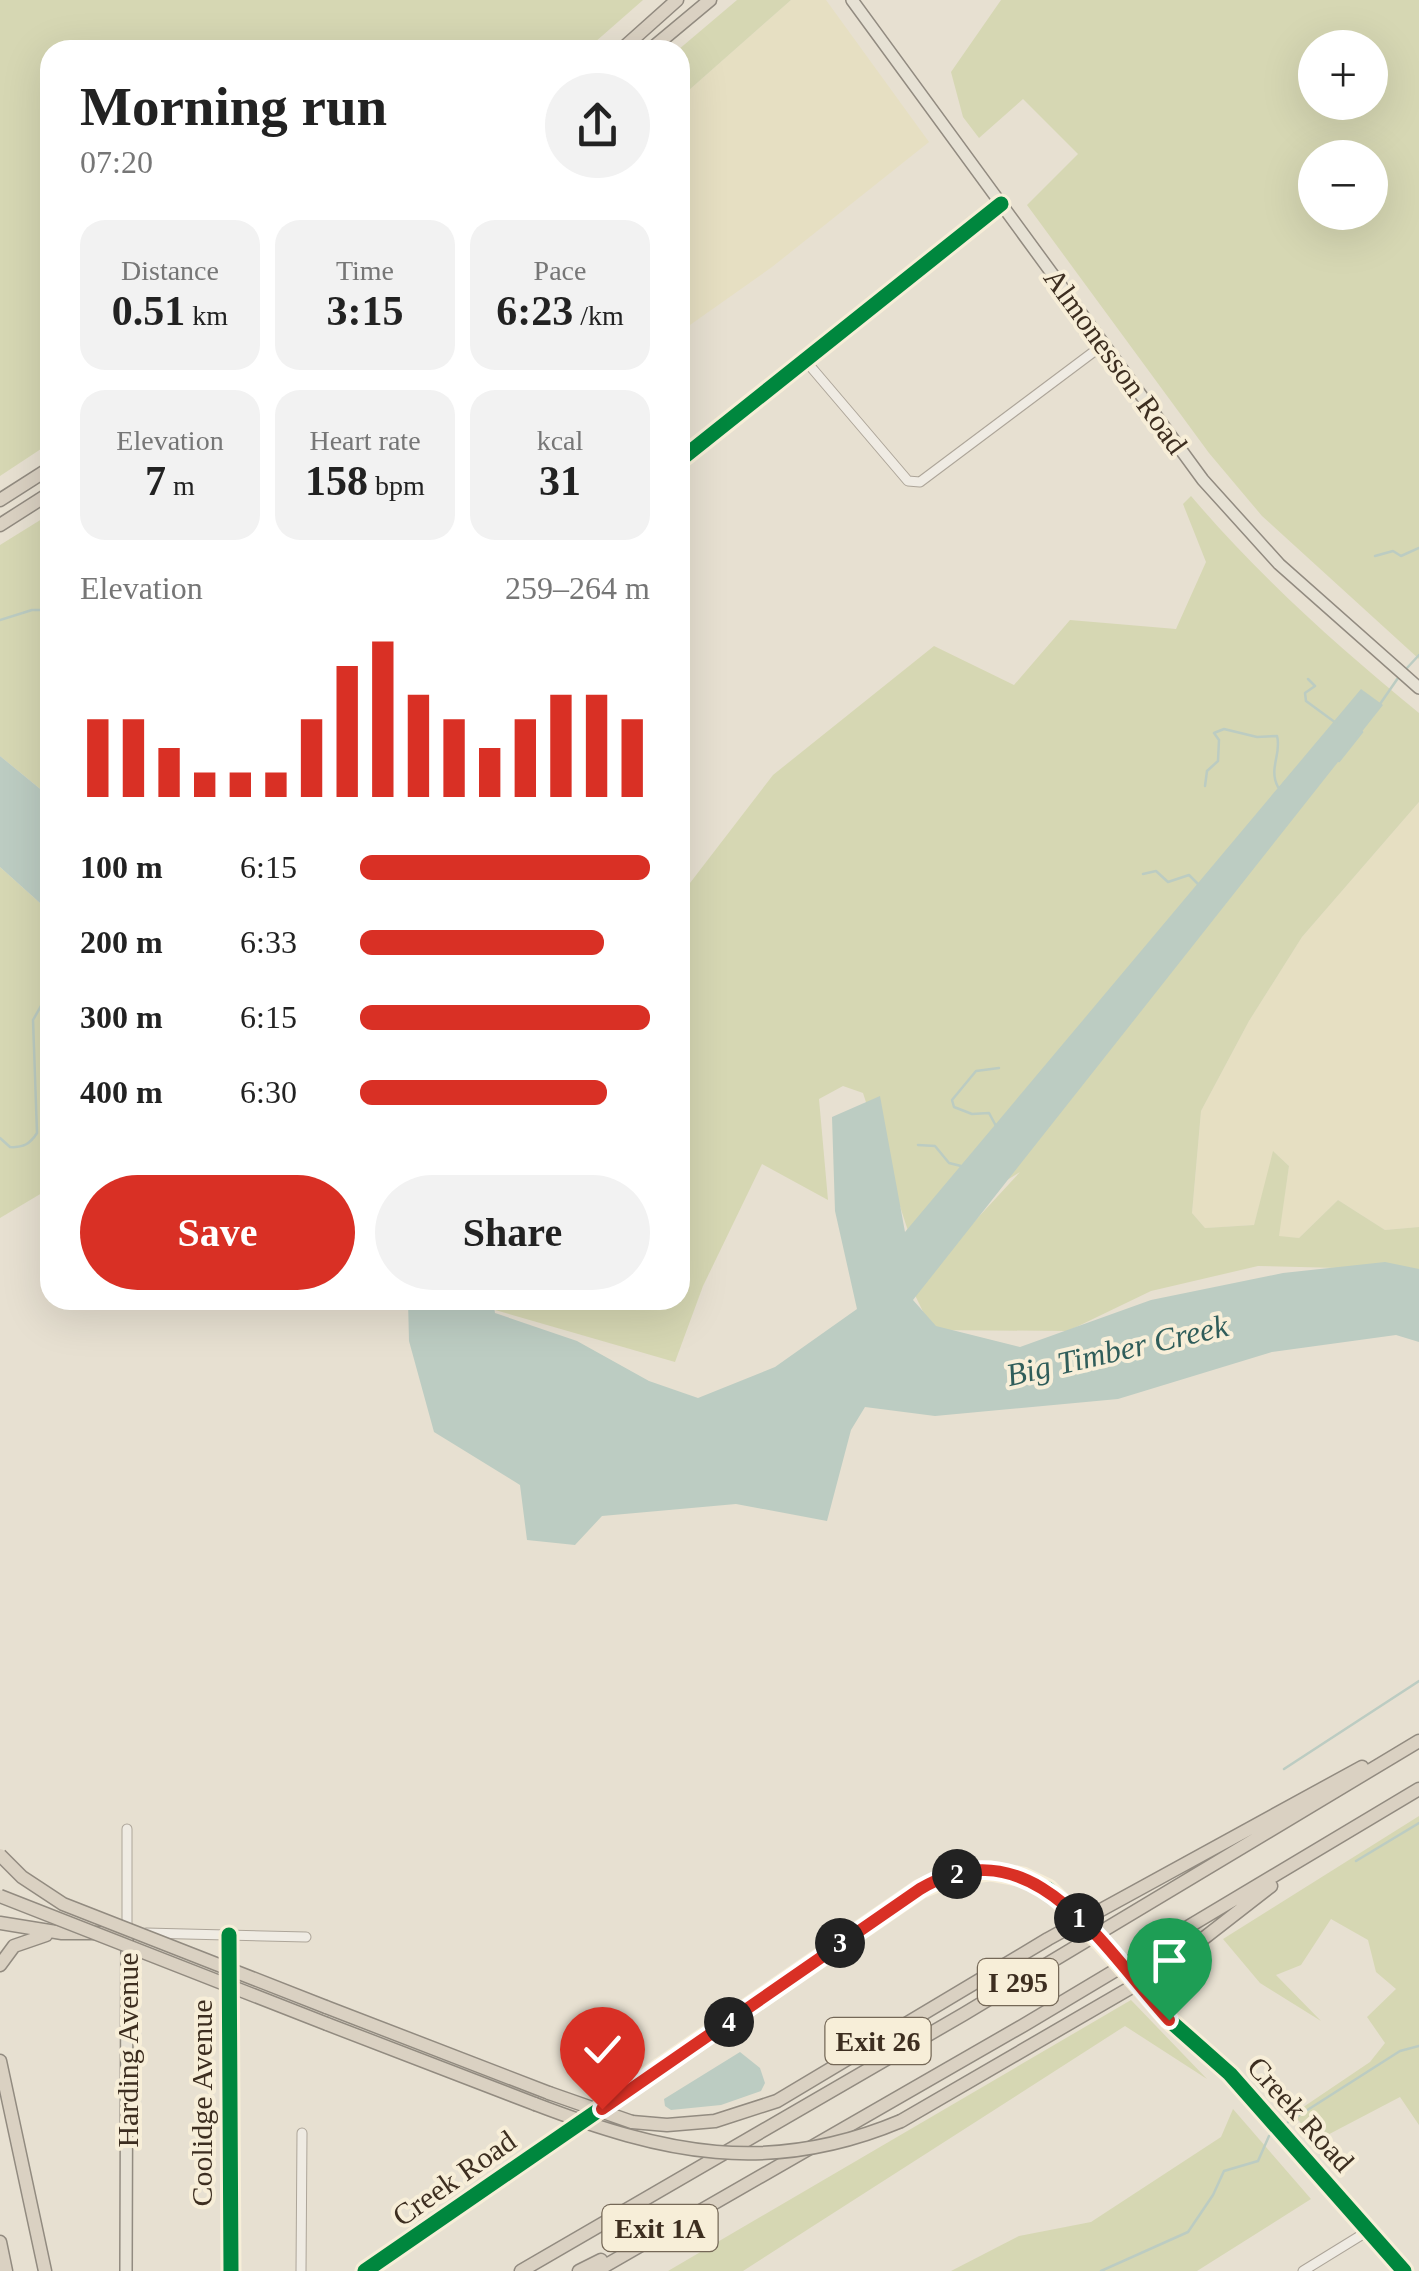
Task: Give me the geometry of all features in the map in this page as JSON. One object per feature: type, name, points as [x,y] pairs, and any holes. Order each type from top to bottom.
[{"type":"highway","points":[[632,40],[677,0]]},
{"type":"highway","points":[[662,40],[710,0]]},
{"type":"highway","points":[[0,500],[40,474]]},
{"type":"highway","points":[[0,525],[40,499]]},
{"type":"highway","name":"Exit 26","points":[[0,1855],[22,1877],[64,1904],[549,2093],[632,2122],[702,2123],[734,2117],[777,2101],[1048,1939],[1419,1738]]},
{"type":"highway","name":"I 295","points":[[521,2271],[1419,1738]]},
{"type":"highway","name":"I 295","points":[[596,2271],[1024,2025],[1419,1789]]},
{"type":"highway","points":[[0,1896],[625,2137],[719,2153],[769,2153],[811,2148],[901,2121],[1179,1960],[1326,1846]]},
{"type":"highway","points":[[0,1923],[62,1932],[126,1932]]},
{"type":"highway","points":[[0,1965],[11,1949],[24,1941],[62,1932]]},
{"type":"highway","points":[[0,2062],[45,2271]]},
{"type":"highway","name":"Exit 1A","points":[[580,2271],[740,2186]]},
{"type":"highway","points":[[533,2271],[614,2219]]},
{"type":"highway","points":[[0,2242],[6,2271]]},
{"type":"main road","name":"Almonesson Road","points":[[852,0],[1236,519],[1290,574],[1414,684]]},
{"type":"main road","name":"Harding Avenue","points":[[126,1932],[126,2271]]},
{"type":"street","points":[[690,452],[1001,204]]},
{"type":"street","points":[[805,360],[908,481],[920,482],[1104,344]]},
{"type":"street","name":"Harding Avenue","points":[[126,1932],[127,1829]]},
{"type":"street","name":"Creek Road","points":[[365,2271],[928,1884],[966,1872],[1007,1872],[1040,1884],[1066,1904],[1152,2002],[1230,2074],[1404,2271]]},
{"type":"street","points":[[126,1932],[306,1937]]},
{"type":"street","name":"Coolidge Avenue","points":[[229,1935],[231,2271]]},
{"type":"street","points":[[301,2271],[302,2133]]},
{"type":"street","points":[[1303,2271],[1368,2231]]},
{"type":"shaded area","points":[[791,0],[826,0],[929,142],[772,267],[690,325],[690,89]]},
{"type":"shaded area","points":[[1419,802],[1419,1227],[1385,1230],[1338,1200],[1299,1238],[1278,1237],[1289,1166],[1274,1152],[1254,1225],[1205,1228],[1192,1213],[1201,1111],[1249,1021],[1302,937]]},
{"type":"green space","points":[[0,0],[643,0],[597,40],[40,40],[40,450],[0,476]]},
{"type":"green space","points":[[737,0],[791,0],[690,89],[690,40]]},
{"type":"green space","points":[[1001,0],[1419,0],[1419,659],[1262,516],[1209,453],[1027,205],[1078,154],[1023,99],[979,138],[963,117],[951,72]]},
{"type":"green space","points":[[1191,496],[1300,610],[1419,713],[1419,802],[1302,937],[1249,1021],[1201,1111],[1192,1213],[1205,1228],[1254,1225],[1273,1151],[1289,1166],[1279,1236],[1299,1238],[1338,1200],[1385,1230],[1419,1227],[1419,1270],[1258,1266],[1151,1291],[1068,1331],[932,1330],[912,1289],[1020,1172],[911,1240],[863,1093],[843,1086],[819,1099],[828,1200],[762,1164],[703,1286],[675,1362],[495,1310],[690,1310],[690,883],[773,775],[934,646],[1014,685],[1070,620],[1176,629],[1206,562],[1183,504]]},
{"type":"green space","points":[[40,520],[40,789],[0,756],[0,545]]},
{"type":"green space","points":[[0,867],[40,903],[40,1194],[0,1218]]},
{"type":"green space","points":[[1419,1816],[1419,2125],[1400,2097],[1316,2141],[1293,2114],[1370,2062],[1385,2043],[1367,2017],[1396,1989],[1376,1972],[1368,1940],[1331,1919],[1301,1965],[1276,1975],[1321,2021],[1260,1983],[1223,1939]]},
{"type":"green space","points":[[1131,2000],[1207,2079],[1125,2026],[743,2271],[668,2271]]},
{"type":"green space","points":[[1233,2109],[1311,2199],[1197,2271],[951,2271],[1019,2236],[1091,2222],[1221,2137]]},
{"type":"water","name":"Big Timber Creek","points":[[1361,689],[1383,705],[913,1300],[936,1326],[1020,1347],[1151,1300],[1283,1273],[1385,1262],[1419,1269],[1419,1342],[1396,1335],[1272,1352],[1118,1399],[935,1416],[865,1407],[851,1430],[827,1521],[736,1504],[602,1516],[575,1545],[527,1540],[520,1485],[434,1432],[409,1341],[408,1310],[495,1310],[577,1341],[649,1381],[698,1398],[775,1367],[857,1309],[835,1211],[832,1117],[880,1096],[905,1232]]},
{"type":"water","points":[[0,756],[40,789],[40,903],[0,867]]},
{"type":"water","points":[[740,2052],[760,2068],[765,2083],[761,2091],[721,2105],[671,2110],[665,2106],[664,2099]]},
{"type":"waterway","points":[[1375,556],[1393,551],[1401,556],[1419,548]]},
{"type":"waterway","points":[[0,620],[40,610]]},
{"type":"waterway","points":[[1407,668],[1419,655]]},
{"type":"waterway","points":[[1380,704],[1398,678]]},
{"type":"waterway","points":[[1308,679],[1315,686],[1305,693],[1306,701],[1336,723]]},
{"type":"waterway","points":[[1205,786],[1207,771],[1218,761],[1219,740],[1214,733],[1224,729],[1257,737],[1277,736],[1274,774],[1278,787]]},
{"type":"waterway","points":[[1339,761],[1362,732]]},
{"type":"waterway","points":[[1143,874],[1156,871],[1168,882],[1189,875],[1199,885]]},
{"type":"waterway","points":[[0,1138],[10,1147],[19,1147],[37,1133],[33,1020],[40,1008]]},
{"type":"waterway","points":[[996,1126],[989,1113],[972,1114],[954,1107],[952,1100],[976,1071],[999,1068]]},
{"type":"waterway","points":[[918,1145],[935,1146],[949,1163],[961,1166]]},
{"type":"waterway","points":[[1284,1769],[1419,1681]]},
{"type":"waterway","points":[[1356,1861],[1419,1823]]},
{"type":"waterway","points":[[1287,2123],[1400,2051],[1419,2046]]},
{"type":"waterway","points":[[1101,2271],[1188,2232],[1224,2171],[1258,2161],[1269,2136]]},
{"type":"cycle path","points":[[690,452],[1001,204]]},
{"type":"cycle path","points":[[365,2271],[920,1889],[955,1875],[990,1871],[1023,1877],[1048,1889],[1102,1943],[1169,2020],[1230,2074],[1404,2271]]},
{"type":"cycle path","points":[[229,1935],[231,2271]]},
{"type":"route","points":[[602,2109],[920,1889],[966,1872],[1007,1872],[1048,1889],[1066,1904],[1169,2020]]}]
